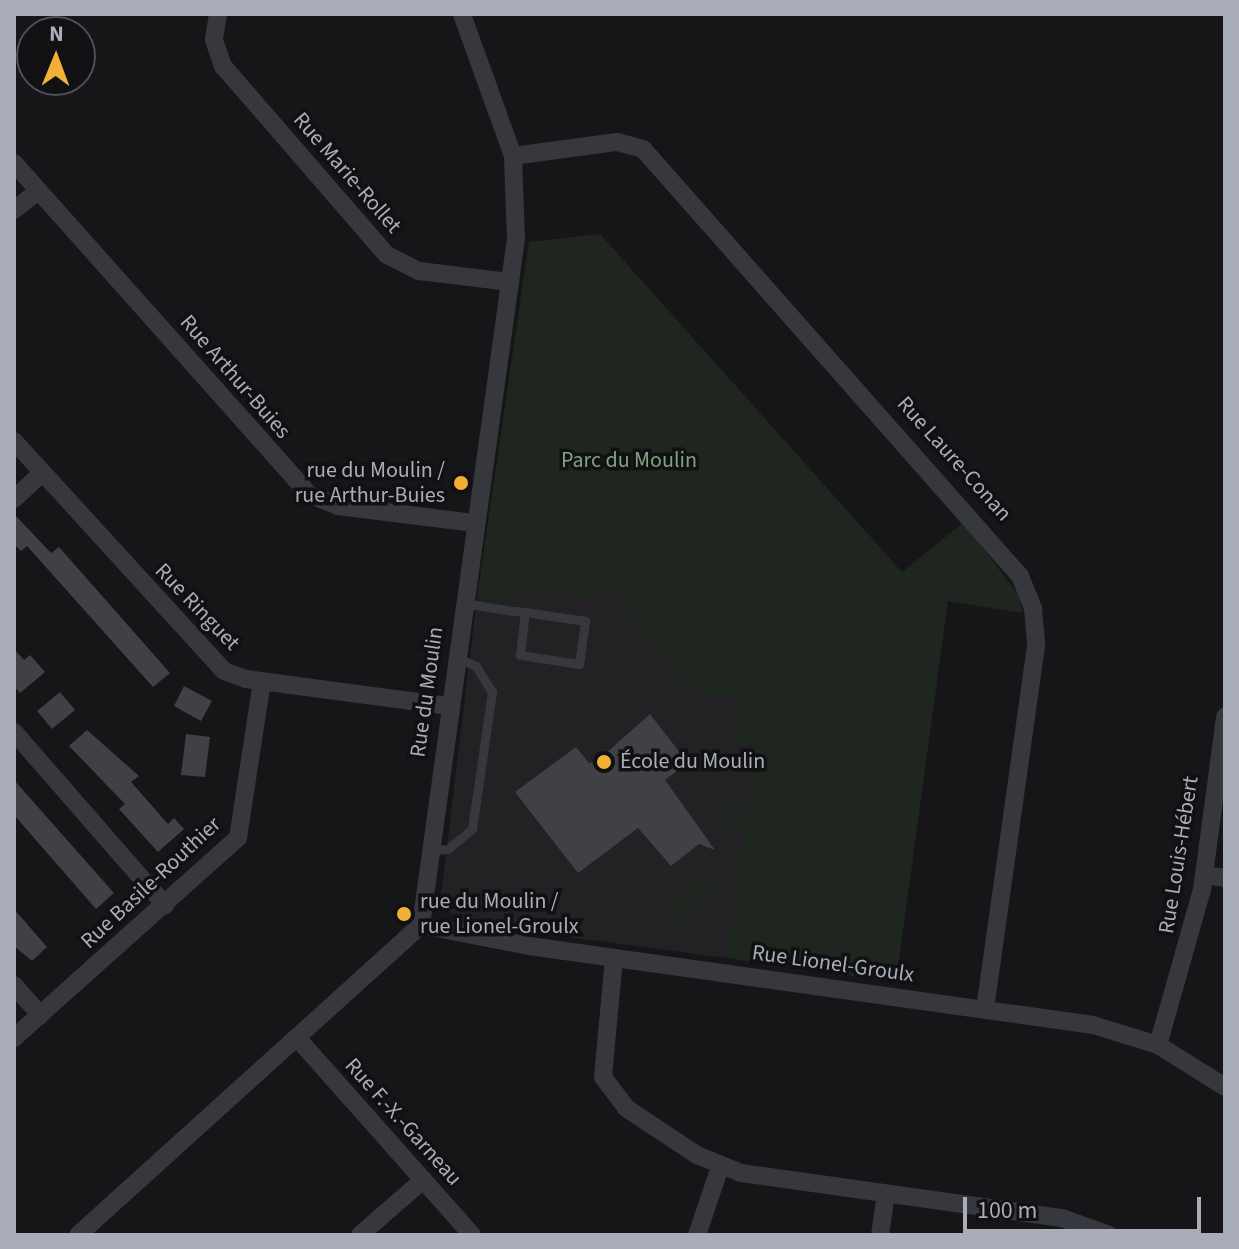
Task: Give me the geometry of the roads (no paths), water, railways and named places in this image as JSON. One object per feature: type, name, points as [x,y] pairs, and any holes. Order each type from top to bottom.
[{"type":"street","name":"Rue Marie-Rollet","points":[[218,14],[214,40],[223,66],[387,255],[419,271],[510,282]]},
{"type":"street","name":"Rue du Moulin","points":[[421,925],[463,603],[510,282],[516,212],[513,156],[462,14]]},
{"type":"street","name":"Rue Laure-Conan","points":[[513,156],[617,142],[643,149],[1020,576],[1033,608],[1036,646],[985,1009]]},
{"type":"street","name":"Rue Arthur-Buies","points":[[14,163],[310,495],[338,506],[475,523]]},
{"type":"street","points":[[14,210],[38,191]]},
{"type":"street","name":"Rue Ringuet","points":[[14,441],[206,656],[233,675],[262,682],[449,706]]},
{"type":"street","points":[[14,499],[42,473]]},
{"type":"street","name":"Rue Basile-Routhier","points":[[14,1038],[165,905],[242,830],[262,682]]},
{"type":"street","name":"Rue Louis-Hébert","points":[[1158,1045],[1172,1012],[1204,875],[1225,717]]},
{"type":"street","points":[[14,732],[165,905]]},
{"type":"street","points":[[1204,875],[1225,878]]},
{"type":"street","name":"Rue Lionel-Groulx","points":[[421,925],[614,958],[1093,1025],[1158,1045],[1225,1087]]},
{"type":"street","points":[[78,1235],[299,1040],[421,925]]},
{"type":"street","points":[[614,958],[600,1054],[607,1087],[643,1122],[720,1167],[1062,1218],[1109,1235]]},
{"type":"street","points":[[14,985],[40,1015]]},
{"type":"street","name":"Rue F.-X.-Garneau","points":[[299,1040],[472,1235]]},
{"type":"street","points":[[697,1235],[720,1167]]},
{"type":"street","points":[[360,1235],[423,1180]]},
{"type":"street","points":[[880,1235],[886,1194]]},
{"type":"lane","points":[[463,603],[525,612],[585,621],[579,664],[520,655],[525,612]]},
{"type":"lane","points":[[430,850],[448,849],[472,829],[492,692],[476,666],[456,657]]},
{"type":"place","name":"rue du Moulin / rue Arthur-Buies","points":[[461,483]]},
{"type":"place","name":"École du Moulin","points":[[604,762]]},
{"type":"place","name":"rue du Moulin / rue Lionel-Groulx","points":[[404,914]]},
{"type":"park label","name":"Parc du Moulin","points":[[629,461]]}]
